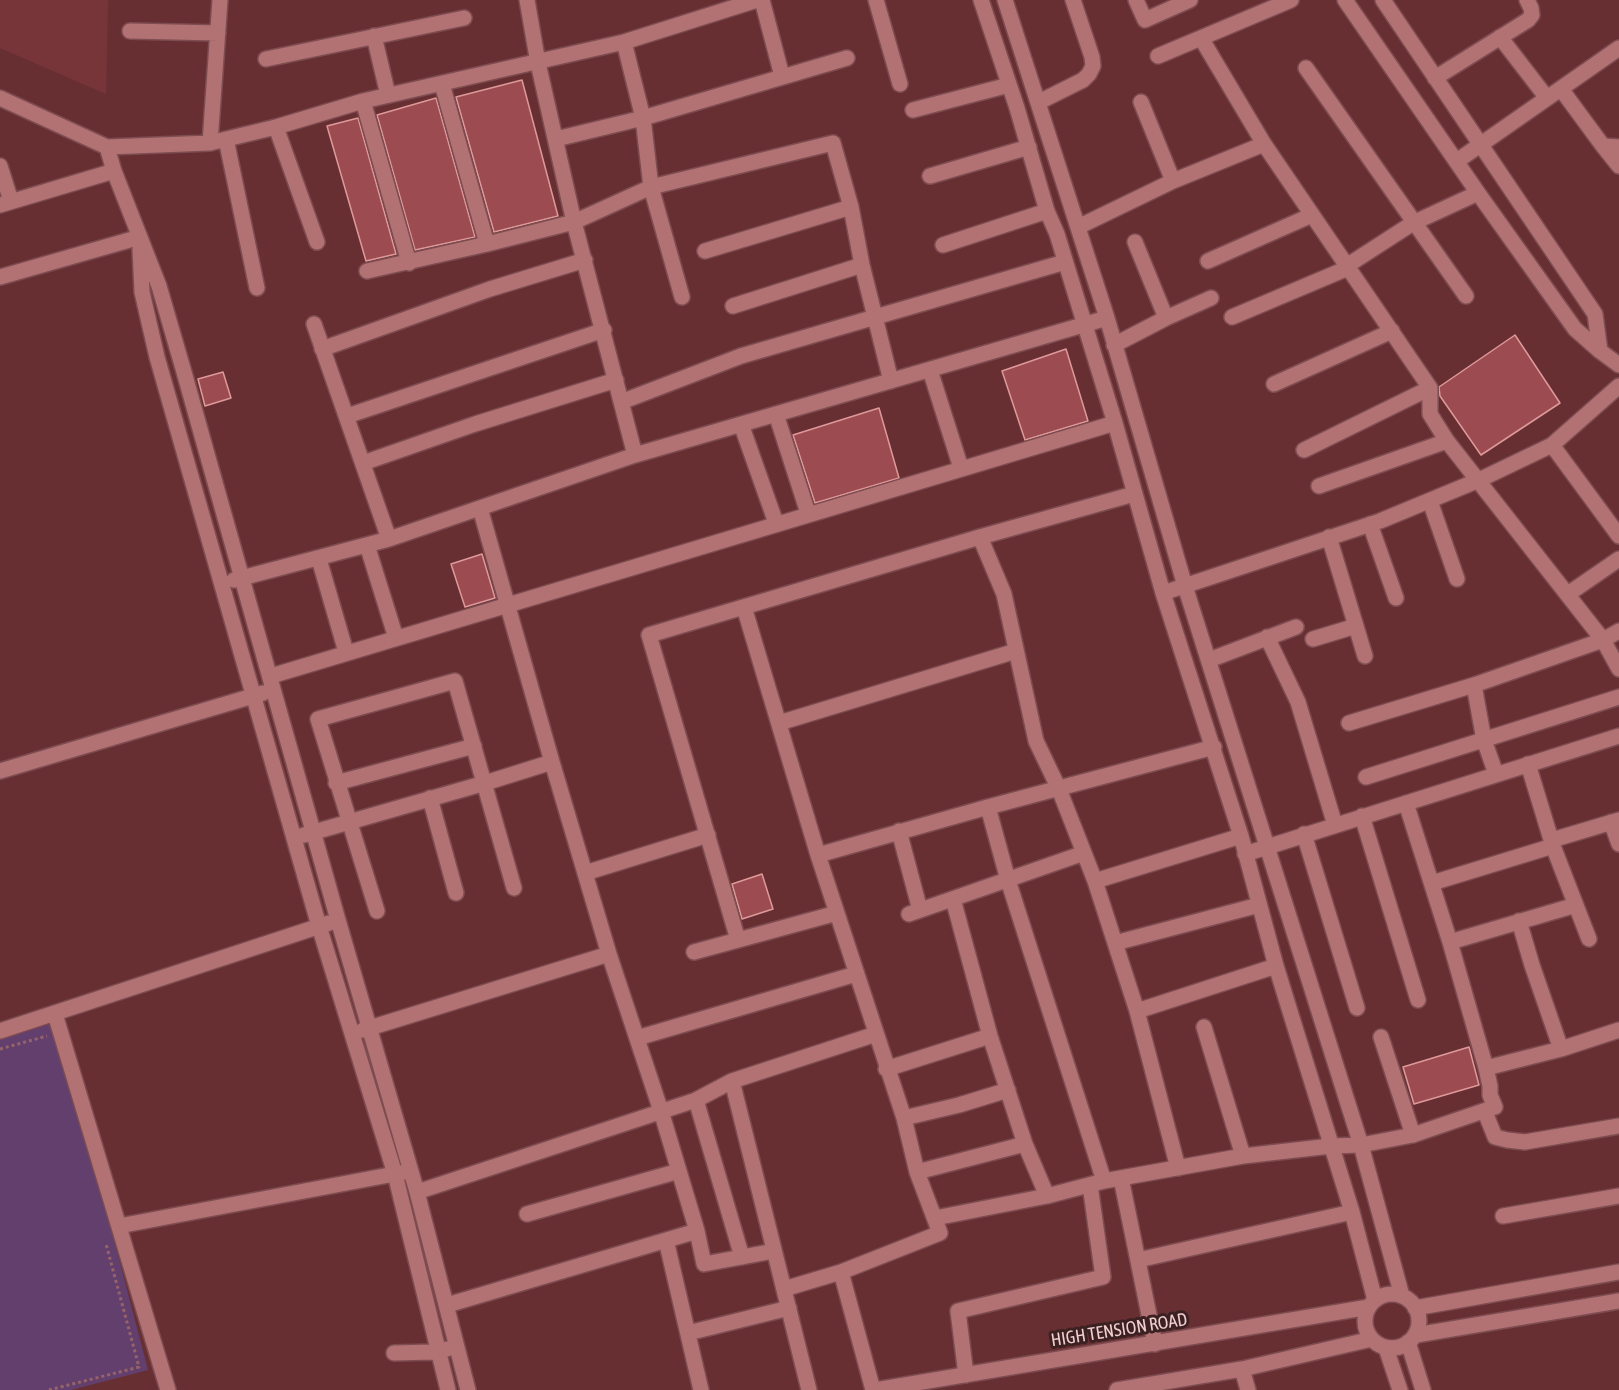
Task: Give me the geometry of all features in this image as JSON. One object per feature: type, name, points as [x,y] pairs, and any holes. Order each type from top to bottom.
[{"type":"street","points":[[210,143],[220,0]]},
{"type":"street","points":[[527,0],[538,63],[574,222],[635,454]]},
{"type":"street","points":[[0,98],[107,147],[210,143],[276,127],[363,101],[624,42],[756,0]]},
{"type":"street","points":[[762,0],[782,76]]},
{"type":"street","points":[[876,0],[900,84]]},
{"type":"street","points":[[981,0],[1115,423],[1163,592],[1214,747],[1276,966],[1352,1212],[1372,1304],[1365,1324],[1372,1340],[1386,1348],[1395,1348],[1412,1339],[1619,1300]]},
{"type":"street","points":[[1005,0],[1107,318],[1185,586],[1268,848],[1278,888],[1361,1145],[1402,1296]]},
{"type":"street","points":[[1039,102],[1083,80],[1093,66],[1072,0]]},
{"type":"street","points":[[1136,0],[1145,21],[1190,0]]},
{"type":"street","points":[[1158,56],[1291,0]]},
{"type":"street","points":[[1345,0],[1575,329],[1619,365]]},
{"type":"street","points":[[1383,0],[1595,314],[1600,351]]},
{"type":"street","points":[[1435,78],[1528,20],[1532,15],[1527,0]]},
{"type":"street","points":[[266,59],[464,18]]},
{"type":"street","points":[[130,31],[218,33]]},
{"type":"street","points":[[374,36],[388,95]]},
{"type":"street","points":[[1500,37],[1547,98]]},
{"type":"street","points":[[1201,38],[1264,144],[1430,388],[1430,414],[1447,441],[1604,640],[1619,669]]},
{"type":"street","points":[[624,42],[643,118],[651,187],[682,297]]},
{"type":"street","points":[[1457,161],[1619,48]]},
{"type":"street","points":[[556,139],[643,118],[847,58]]},
{"type":"street","points":[[1306,68],[1466,296]]},
{"type":"street","points":[[442,84],[487,244]]},
{"type":"street","points":[[913,110],[1009,85]]},
{"type":"street","points":[[1561,89],[1611,146],[1619,166]]},
{"type":"street","points":[[363,101],[409,263]]},
{"type":"street","points":[[1141,102],[1173,182]]},
{"type":"street","points":[[276,127],[316,242]]},
{"type":"street","points":[[226,139],[257,288]]},
{"type":"street","points":[[367,271],[409,263],[574,222],[651,187],[833,144],[852,207],[862,265],[891,381]]},
{"type":"street","points":[[1078,227],[1173,182],[1264,144]]},
{"type":"street","points":[[107,147],[114,171],[159,286],[370,1027],[403,1173],[447,1390]]},
{"type":"street","points":[[930,176],[1029,147]]},
{"type":"street","points":[[0,165],[6,203],[114,171]]},
{"type":"street","points":[[1232,317],[1348,266],[1413,223],[1478,193]]},
{"type":"street","points":[[705,251],[852,207]]},
{"type":"street","points":[[943,245],[1047,211]]},
{"type":"street","points":[[1208,261],[1312,215]]},
{"type":"street","points":[[0,277],[140,237]]},
{"type":"street","points":[[140,237],[142,292],[157,357],[221,583],[352,1033],[403,1173],[417,1192],[468,1390]]},
{"type":"street","points":[[1135,242],[1166,318]]},
{"type":"street","points":[[322,349],[490,289],[585,260]]},
{"type":"street","points":[[621,402],[741,356],[1065,262]]},
{"type":"street","points":[[733,306],[862,265]]},
{"type":"street","points":[[1114,345],[1211,298]]},
{"type":"street","points":[[221,583],[389,539],[635,454],[1107,318]]},
{"type":"street","points":[[314,324],[389,539]]},
{"type":"street","points":[[347,416],[604,330]]},
{"type":"street","points":[[1274,384],[1392,331]]},
{"type":"street","points":[[930,370],[961,468]]},
{"type":"street","points":[[363,463],[475,424],[616,380]]},
{"type":"street","points":[[1163,592],[1370,524],[1479,480],[1552,445],[1619,386]]},
{"type":"street","points":[[1304,450],[1430,388]]},
{"type":"street","points":[[1601,402],[1619,407]]},
{"type":"street","points":[[776,414],[808,513]]},
{"type":"street","points":[[0,771],[254,696],[272,682],[346,652],[1115,423]]},
{"type":"street","points":[[741,424],[776,523]]},
{"type":"street","points":[[1319,486],[1447,441]]},
{"type":"street","points":[[1552,445],[1619,536]]},
{"type":"street","points":[[738,940],[649,635],[1134,494]]},
{"type":"street","points":[[1430,501],[1457,579]]},
{"type":"street","points":[[480,508],[552,762],[609,954],[661,1111],[697,1231],[704,1264],[774,1251]]},
{"type":"street","points":[[1370,524],[1396,598]]},
{"type":"street","points":[[980,537],[1004,594],[1036,741],[1059,789],[1095,881],[1137,1011],[1178,1168]]},
{"type":"street","points":[[1329,537],[1365,656]]},
{"type":"street","points":[[367,545],[396,638]]},
{"type":"street","points":[[319,559],[346,652]]},
{"type":"street","points":[[1568,594],[1619,559]]},
{"type":"street","points":[[744,607],[818,855],[886,1069],[904,1118],[917,1172],[940,1233],[841,1272],[784,1289]]},
{"type":"street","points":[[1313,639],[1356,626]]},
{"type":"street","points":[[1209,660],[1296,627]]},
{"type":"street","points":[[1349,723],[1474,685],[1604,640],[1619,631]]},
{"type":"street","points":[[1267,638],[1298,702],[1335,825]]},
{"type":"street","points":[[779,723],[1016,651]]},
{"type":"street","points":[[377,911],[318,718],[455,681],[514,888]]},
{"type":"street","points":[[1474,685],[1484,740],[1496,774]]},
{"type":"street","points":[[1366,777],[1619,698]]},
{"type":"street","points":[[1245,854],[1619,736]]},
{"type":"street","points":[[336,783],[474,746]]},
{"type":"street","points":[[818,855],[899,831],[1214,747]]},
{"type":"street","points":[[294,838],[552,762]]},
{"type":"street","points":[[1528,764],[1553,843],[1589,939]]},
{"type":"street","points":[[430,798],[456,893]]},
{"type":"street","points":[[935,1218],[1047,1196],[1121,1178],[1244,1156],[1331,1146],[1361,1145],[1413,1135],[1496,1107],[1490,1095],[1486,1068],[1450,942],[1406,802]]},
{"type":"street","points":[[966,1375],[958,1311],[1103,1277],[1097,1183],[988,807]]},
{"type":"street","points":[[1362,816],[1418,1000]]},
{"type":"street","points":[[1431,883],[1615,821],[1619,844]]},
{"type":"street","points":[[899,831],[915,912],[1084,853]]},
{"type":"street","points":[[1304,834],[1357,1008]]},
{"type":"street","points":[[585,873],[708,835]]},
{"type":"street","points":[[1095,881],[1241,836]]},
{"type":"street","points":[[953,899],[990,1036],[1025,1144],[1047,1196]]},
{"type":"street","points":[[1450,942],[1576,904]]},
{"type":"street","points":[[1115,943],[1259,905]]},
{"type":"street","points":[[694,952],[837,913]]},
{"type":"street","points":[[0,1031],[338,920]]},
{"type":"street","points":[[1519,921],[1561,1049]]},
{"type":"street","points":[[352,1033],[609,954]]},
{"type":"street","points":[[1137,1011],[1276,966]]},
{"type":"street","points":[[637,1038],[856,974]]},
{"type":"street","points":[[55,1014],[168,1390]]},
{"type":"street","points":[[1204,1027],[1244,1156]]},
{"type":"street","points":[[1486,1068],[1561,1049],[1619,1030]]},
{"type":"street","points":[[417,1192],[696,1100],[732,1081],[876,1034]]},
{"type":"street","points":[[886,1069],[990,1036]]},
{"type":"street","points":[[1381,1037],[1413,1135]]},
{"type":"street","points":[[732,1081],[809,1390]]},
{"type":"street","points":[[904,1118],[1008,1090]]},
{"type":"street","points":[[696,1100],[742,1257]]},
{"type":"street","points":[[1485,1112],[1495,1137],[1525,1142],[1619,1126]]},
{"type":"street","points":[[917,1172],[1025,1144]]},
{"type":"street","points":[[527,1214],[679,1171]]},
{"type":"street","points":[[119,1226],[403,1173]]},
{"type":"street","points":[[1121,1178],[1155,1344]]},
{"type":"street","points":[[1503,1216],[1619,1196]]},
{"type":"street","points":[[1138,1260],[1352,1212]]},
{"type":"street","points":[[447,1305],[697,1231]]},
{"type":"street","points":[[666,1240],[701,1390]]},
{"type":"street","points":[[841,1272],[874,1390]]},
{"type":"street","points":[[1415,1308],[1619,1272]]},
{"type":"street","points":[[1372,1304],[1383,1296],[1392,1294],[1402,1296],[1415,1308],[1419,1326],[1412,1339],[1424,1390]]},
{"type":"street","name":"HIGH TENSION ROAD","points":[[874,1390],[1155,1344],[1372,1304]]},
{"type":"street","points":[[688,1333],[789,1308]]},
{"type":"street","points":[[1122,1390],[1242,1369],[1372,1340]]},
{"type":"street","points":[[393,1353],[438,1351],[457,1347]]},
{"type":"street","points":[[1386,1348],[1400,1390]]},
{"type":"street","points":[[1242,1369],[1248,1390]]},
{"type":"path","points":[[0,1049],[53,1034]]},
{"type":"path","points":[[50,1390],[139,1367],[104,1235]]},
{"type":"shaded area","points":[[0,0],[108,0],[106,94],[0,48]]},
{"type":"shaded area","points":[[57,1022],[148,1370],[71,1390],[0,1390],[0,1039]]},
{"type":"building","points":[[522,80],[558,216],[494,232],[456,97]]},
{"type":"building","points":[[436,98],[475,237],[415,250],[377,115]]},
{"type":"building","points":[[358,118],[396,254],[366,261],[327,126]]},
{"type":"building","points":[[1515,335],[1560,403],[1481,455],[1440,396],[1439,387]]},
{"type":"building","points":[[1066,349],[1088,421],[1025,440],[1002,371]]},
{"type":"building","points":[[223,372],[231,398],[205,406],[198,379]]},
{"type":"building","points":[[879,408],[899,478],[815,503],[793,435]]},
{"type":"building","points":[[482,554],[495,598],[465,607],[451,564]]},
{"type":"building","points":[[762,874],[773,909],[742,919],[732,884]]},
{"type":"building","points":[[1469,1047],[1479,1085],[1414,1104],[1403,1067]]}]
